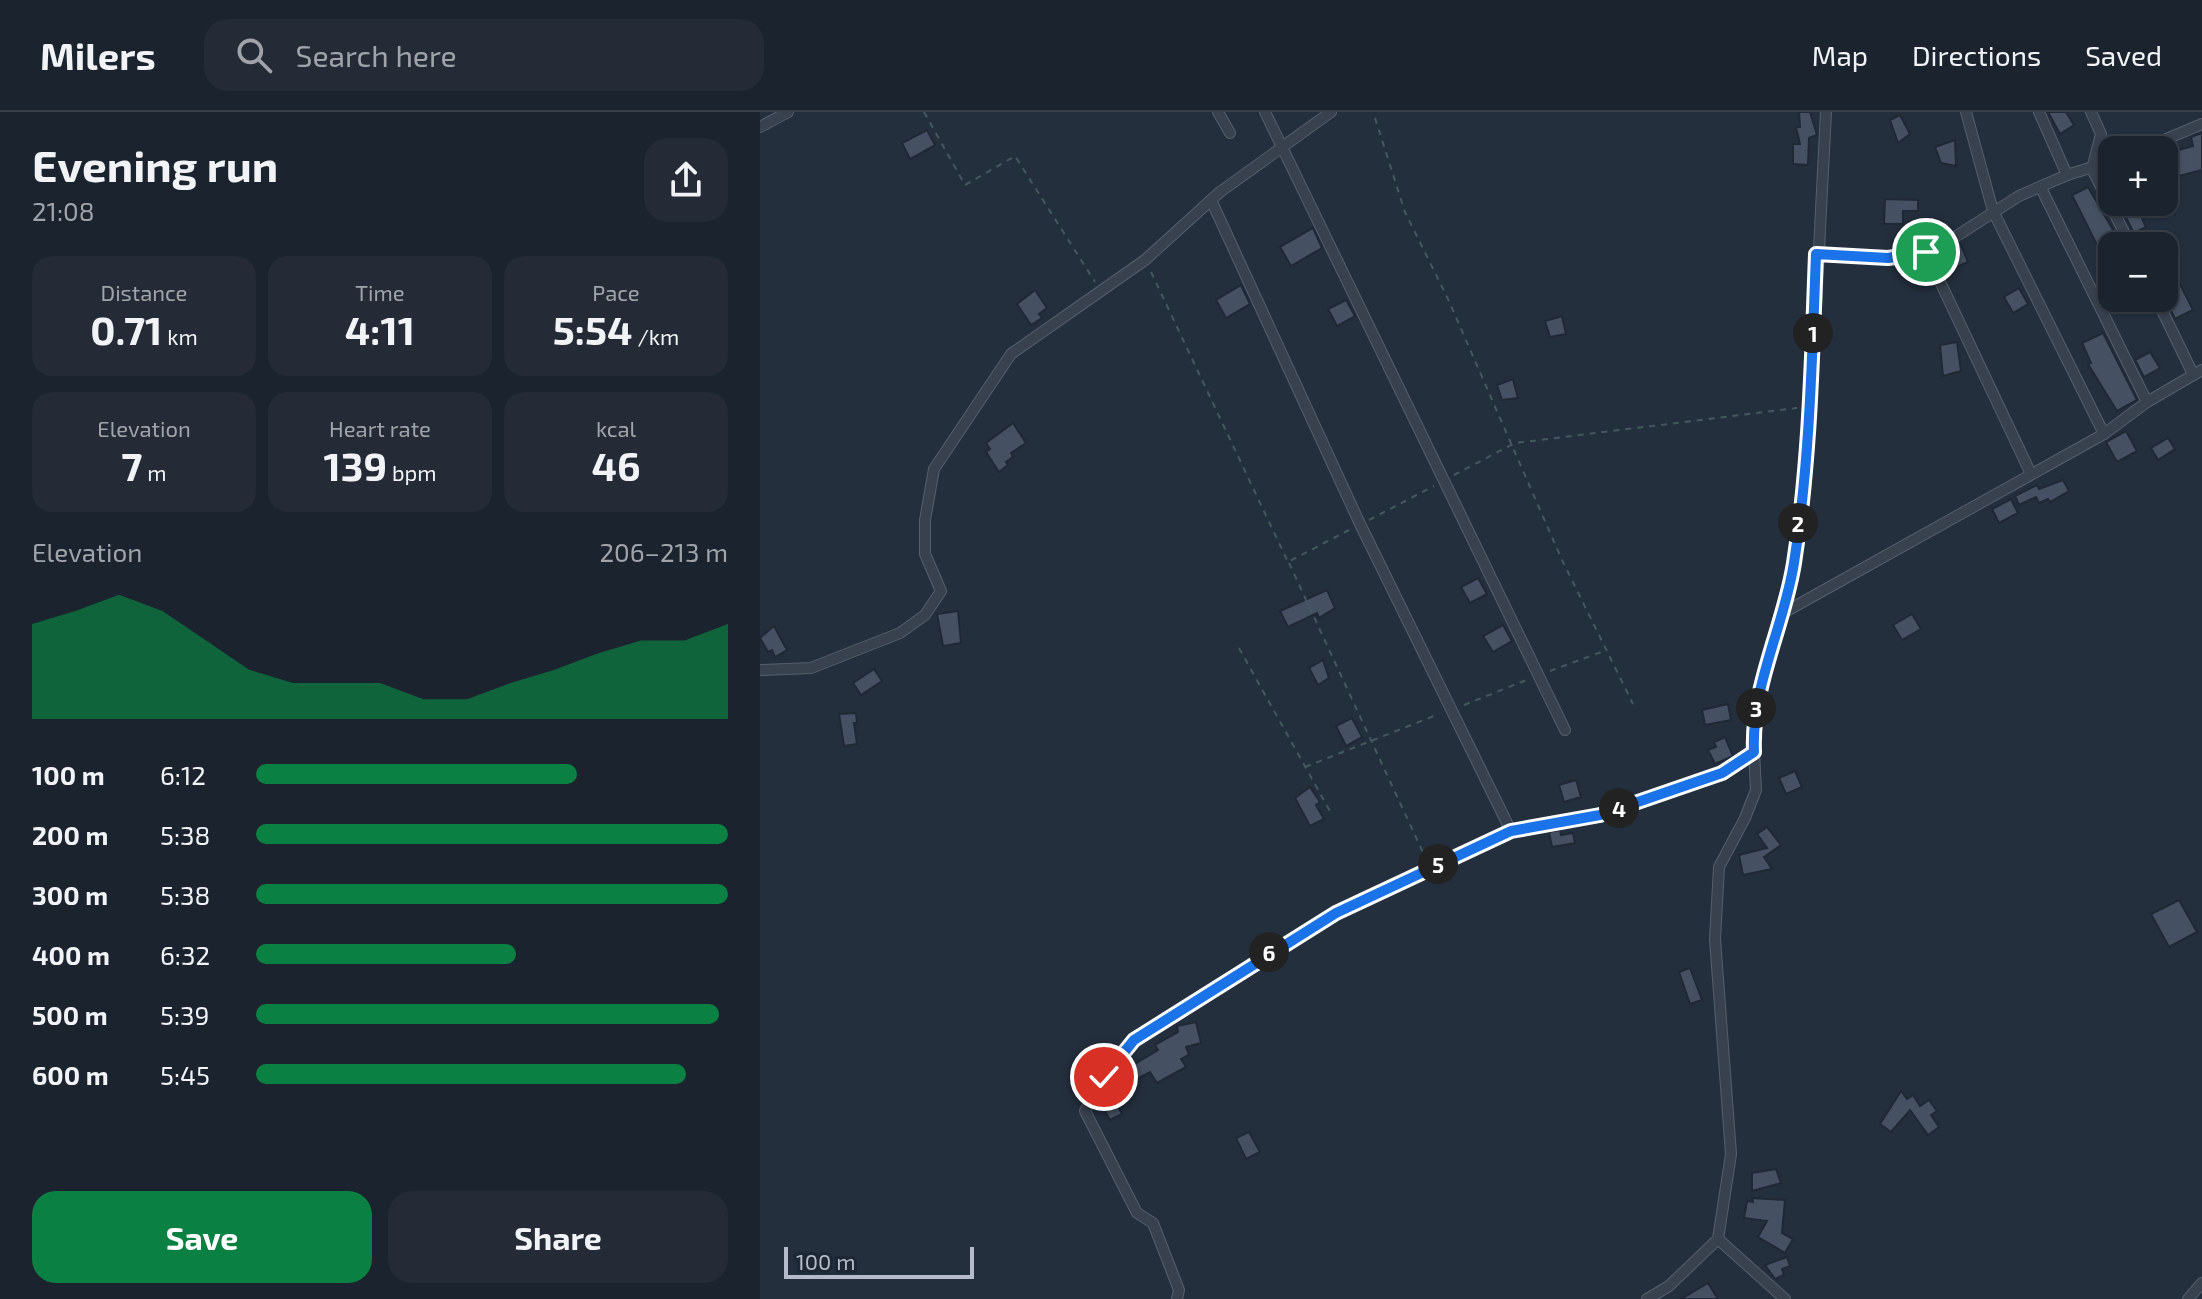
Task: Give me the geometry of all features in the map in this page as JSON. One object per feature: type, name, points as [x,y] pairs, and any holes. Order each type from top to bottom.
[{"type":"street","points":[[760,127],[788,112]]},
{"type":"street","points":[[1218,112],[1230,133]]},
{"type":"street","points":[[1265,112],[1565,730]]},
{"type":"street","points":[[760,670],[811,668],[900,633],[925,615],[941,591],[925,554],[925,520],[934,469],[1011,354],[1145,260],[1211,200],[1331,112]]},
{"type":"street","points":[[1647,1299],[1669,1286],[1718,1239],[1731,1154],[1715,939],[1719,867],[1756,790],[1757,695],[1783,613],[1794,563],[1811,406],[1816,254],[1826,112]]},
{"type":"street","points":[[1966,112],[1993,211],[2104,434]]},
{"type":"street","points":[[2039,112],[2067,175]]},
{"type":"street","points":[[2091,112],[2101,134],[2092,169],[2124,232]]},
{"type":"street","points":[[2173,136],[2202,124]]},
{"type":"street","points":[[1955,237],[1993,211],[2067,175],[2098,167]]},
{"type":"street","points":[[2041,188],[2147,402]]},
{"type":"street","points":[[1211,200],[1360,524],[1511,831]]},
{"type":"street","points":[[1926,252],[2031,474]]},
{"type":"street","points":[[1783,613],[2104,434],[2147,402],[2197,372],[2164,312]]},
{"type":"street","points":[[1177,1299],[1179,1290],[1153,1223],[1137,1213],[1085,1111],[1104,1077],[1134,1040],[1196,998],[1336,913],[1430,868],[1511,831],[1600,815],[1722,773],[1754,752]]},
{"type":"street","points":[[1718,1239],[1785,1299]]},
{"type":"street","points":[[2188,1299],[2202,1283]]},
{"type":"path","points":[[924,112],[965,185],[1015,156],[1100,291]]},
{"type":"path","points":[[1375,118],[1405,212],[1448,299],[1562,560],[1633,704]]},
{"type":"path","points":[[1816,254],[1888,258],[1926,252]]},
{"type":"path","points":[[1288,562],[1430,868]]},
{"type":"path","points":[[1239,648],[1331,813]]},
{"type":"building","points":[[1799,112],[1810,112],[1817,135],[1809,138],[1808,165],[1793,164],[1793,144],[1800,144],[1796,127],[1800,127]]},
{"type":"building","points":[[2048,112],[2066,112],[2074,125],[2060,134]]},
{"type":"building","points":[[1900,115],[1910,134],[1898,143],[1890,120]]},
{"type":"building","points":[[927,130],[935,145],[910,159],[902,143]]},
{"type":"building","points":[[2202,133],[2202,170],[2178,176],[2178,150],[2193,146],[2191,137]]},
{"type":"building","points":[[1955,140],[1956,166],[1941,163],[1935,147]]},
{"type":"building","points":[[2088,187],[2098,204],[2098,216],[2105,216],[2114,232],[2098,232],[2098,247],[2072,195]]},
{"type":"building","points":[[1885,199],[1918,200],[1918,211],[1903,211],[1903,224],[1884,224]]},
{"type":"building","points":[[2125,216],[2141,216],[2146,227],[2133,232]]},
{"type":"building","points":[[1313,228],[1322,248],[1291,266],[1280,247]]},
{"type":"building","points":[[1961,245],[1968,262],[1950,270],[1942,253]]},
{"type":"building","points":[[2180,284],[2193,310],[2175,319],[2172,312],[2178,312]]},
{"type":"building","points":[[1241,285],[1250,304],[1226,318],[1216,300]]},
{"type":"building","points":[[2019,288],[2028,304],[2013,313],[2004,297]]},
{"type":"building","points":[[1035,290],[1047,308],[1039,314],[1042,318],[1031,325],[1017,304]]},
{"type":"building","points":[[1346,300],[1355,316],[1337,326],[1328,309]]},
{"type":"building","points":[[1562,316],[1566,334],[1550,337],[1545,321]]},
{"type":"building","points":[[2103,333],[2137,400],[2117,411],[2088,364],[2091,363],[2082,343]]},
{"type":"building","points":[[1957,342],[1961,371],[1943,376],[1940,345]]},
{"type":"building","points":[[2150,352],[2160,368],[2144,377],[2135,360]]},
{"type":"building","points":[[1513,379],[1518,398],[1502,400],[1497,385]]},
{"type":"building","points":[[1013,423],[1026,443],[1011,453],[1013,457],[1006,462],[1008,465],[999,472],[986,452],[990,449],[986,443]]},
{"type":"building","points":[[2126,431],[2137,451],[2117,462],[2106,442]]},
{"type":"building","points":[[2168,438],[2175,449],[2158,460],[2151,448]]},
{"type":"building","points":[[2063,480],[2069,491],[2050,502],[2048,499],[2039,503],[2036,497],[2019,505],[2015,496],[2037,485],[2039,489]]},
{"type":"building","points":[[2011,499],[2018,513],[1999,523],[1992,509]]},
{"type":"building","points":[[1478,578],[1487,594],[1470,603],[1461,587]]},
{"type":"building","points":[[1327,590],[1335,608],[1319,618],[1317,613],[1288,627],[1280,611]]},
{"type":"building","points":[[958,611],[961,643],[943,646],[937,614]]},
{"type":"building","points":[[1912,614],[1921,629],[1902,640],[1893,625]]},
{"type":"building","points":[[1503,625],[1512,641],[1493,652],[1483,636]]},
{"type":"building","points":[[774,626],[787,650],[775,657],[760,638]]},
{"type":"building","points":[[1323,660],[1329,678],[1318,685],[1309,668]]},
{"type":"building","points":[[874,669],[882,681],[861,695],[853,683]]},
{"type":"building","points":[[1728,704],[1731,720],[1705,725],[1702,710]]},
{"type":"building","points":[[856,713],[857,744],[844,746],[839,714]]},
{"type":"building","points":[[1352,718],[1362,737],[1346,746],[1336,726]]},
{"type":"building","points":[[1725,737],[1733,756],[1715,764],[1708,750],[1716,747],[1714,742]]},
{"type":"building","points":[[1795,771],[1802,787],[1786,794],[1779,778]]},
{"type":"building","points":[[1576,780],[1581,797],[1564,802],[1559,785]]},
{"type":"building","points":[[1310,787],[1320,802],[1316,805],[1324,819],[1310,826],[1295,798]]},
{"type":"building","points":[[1767,827],[1781,845],[1764,857],[1772,869],[1743,875],[1739,855],[1767,848],[1757,834]]},
{"type":"building","points":[[1560,830],[1561,835],[1573,833],[1575,843],[1552,847],[1549,832]]},
{"type":"building","points":[[2179,900],[2197,932],[2169,947],[2151,914]]},
{"type":"building","points":[[1690,968],[1702,1000],[1690,1004],[1679,972]]},
{"type":"building","points":[[1196,1022],[1201,1043],[1186,1047],[1189,1055],[1181,1059],[1186,1067],[1157,1083],[1150,1072],[1137,1079],[1130,1067],[1158,1050],[1155,1045],[1178,1032],[1177,1026]]},
{"type":"building","points":[[1901,1091],[1907,1099],[1913,1095],[1920,1106],[1929,1100],[1937,1111],[1931,1115],[1939,1127],[1928,1135],[1910,1110],[1891,1132],[1880,1124]]},
{"type":"building","points":[[1112,1095],[1122,1114],[1110,1120],[1100,1102]]},
{"type":"building","points":[[1249,1132],[1260,1152],[1246,1159],[1236,1138]]},
{"type":"building","points":[[1776,1169],[1781,1183],[1752,1191],[1752,1173]]},
{"type":"building","points":[[1752,1198],[1785,1200],[1782,1233],[1793,1239],[1785,1253],[1758,1237],[1767,1221],[1744,1218],[1747,1201],[1753,1202]]},
{"type":"building","points":[[1787,1257],[1790,1266],[1782,1269],[1784,1275],[1775,1279],[1765,1265]]},
{"type":"building","points":[[1708,1283],[1718,1299],[1681,1299]]},
{"type":"route","points":[[1104,1077],[1134,1040],[1196,998],[1336,913],[1511,831],[1600,815],[1722,773],[1754,752],[1757,695],[1783,613],[1794,563],[1811,406],[1816,254],[1888,258],[1926,252]]}]
